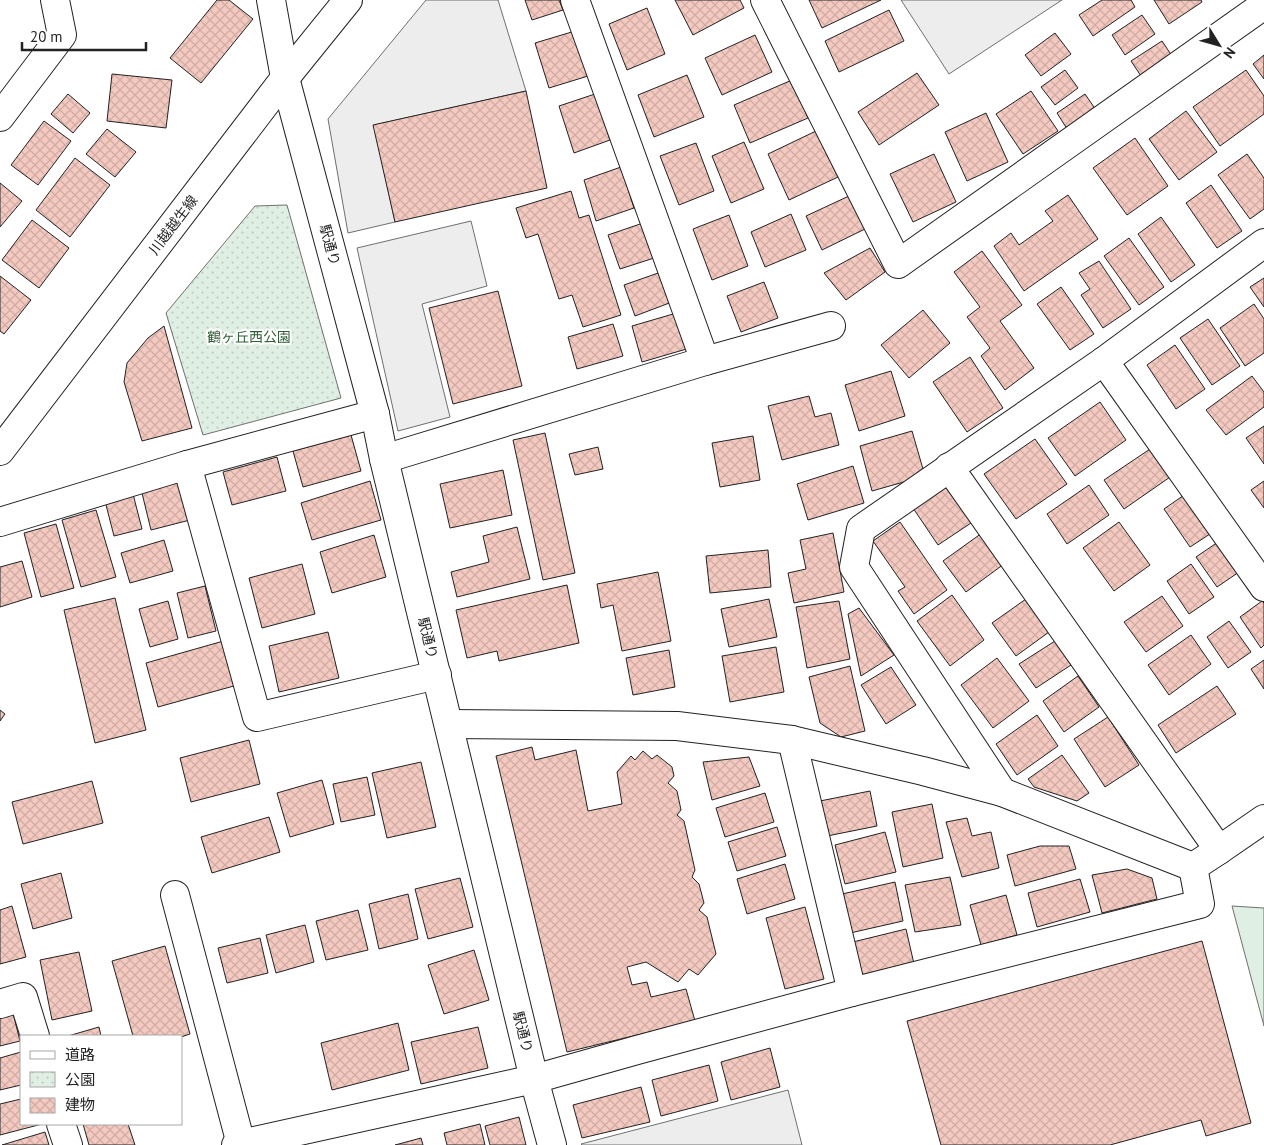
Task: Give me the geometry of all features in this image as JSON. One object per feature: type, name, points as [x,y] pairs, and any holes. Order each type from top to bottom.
[{"type":"street","points":[[0,117],[62,35],[55,0]]},
{"type":"street","name":"駅通り","points":[[271,0],[285,78],[375,414],[384,459],[534,1079],[552,1145]]},
{"type":"street","name":"川越越生線","points":[[0,451],[285,78],[348,0]]},
{"type":"street","points":[[575,0],[705,361]]},
{"type":"street","points":[[765,0],[898,264],[1264,5]]},
{"type":"street","points":[[1002,792],[854,567],[861,529],[1104,361],[1264,243]]},
{"type":"street","points":[[384,459],[705,361],[830,326]]},
{"type":"street","points":[[1104,361],[1264,588]]},
{"type":"street","points":[[0,522],[187,465],[375,414]]},
{"type":"street","points":[[187,465],[257,717],[437,675]]},
{"type":"street","points":[[949,467],[1219,850]]},
{"type":"street","points":[[449,724],[677,726],[792,740],[924,771],[1002,792],[1193,867]]},
{"type":"street","points":[[792,740],[852,992]]},
{"type":"street","points":[[1193,867],[1264,818]]},
{"type":"street","points":[[175,895],[239,1144],[534,1079],[852,992],[1200,904],[1193,867]]},
{"type":"street","points":[[0,1004],[24,997],[35,1035]]},
{"type":"street","points":[[61,1125],[68,1145]]},
{"type":"green space","name":"鶴ヶ丘西公園","points":[[287,205],[341,398],[203,435],[166,313],[255,206]]},
{"type":"green space","points":[[1232,906],[1264,908],[1264,1026]]},
{"type":"shaded area","points":[[426,0],[498,0],[526,91],[374,125],[395,222],[348,233],[328,119]]},
{"type":"shaded area","points":[[901,0],[1062,0],[949,74]]},
{"type":"shaded area","points":[[471,221],[487,286],[422,304],[450,417],[398,431],[357,248]]},
{"type":"shaded area","points":[[788,1090],[802,1145],[581,1144]]},
{"type":"building","points":[[217,0],[229,0],[253,19],[201,83],[170,58]]},
{"type":"building","points":[[525,0],[559,0],[563,10],[532,20]]},
{"type":"building","points":[[675,0],[740,0],[744,8],[693,35]]},
{"type":"building","points":[[809,0],[881,0],[822,28]]},
{"type":"building","points":[[1102,0],[1131,0],[1135,7],[1093,36],[1079,15]]},
{"type":"building","points":[[1154,0],[1201,0],[1202,2],[1169,24]]},
{"type":"building","points":[[647,8],[665,54],[627,70],[609,24]]},
{"type":"building","points":[[889,10],[904,41],[839,72],[825,41]]},
{"type":"building","points":[[1142,15],[1155,34],[1125,55],[1112,35]]},
{"type":"building","points":[[575,31],[588,76],[549,88],[535,43]]},
{"type":"building","points":[[1055,33],[1071,54],[1041,76],[1025,55]]},
{"type":"building","points":[[755,35],[772,72],[722,95],[705,58]]},
{"type":"building","points":[[1162,41],[1174,59],[1143,79],[1131,61]]},
{"type":"building","points":[[1264,55],[1264,79],[1253,64]]},
{"type":"building","points":[[1065,70],[1078,88],[1055,105],[1041,87]]},
{"type":"building","points":[[1246,70],[1264,96],[1264,114],[1220,146],[1193,107]]},
{"type":"building","points":[[917,73],[939,105],[879,145],[858,112]]},
{"type":"building","points":[[112,74],[172,80],[166,128],[107,121]]},
{"type":"building","points":[[687,75],[704,117],[654,137],[638,95]]},
{"type":"building","points":[[792,80],[808,118],[750,143],[734,105]]},
{"type":"building","points":[[526,91],[547,188],[395,222],[373,125]]},
{"type":"building","points":[[1031,91],[1058,131],[1023,154],[996,114]]},
{"type":"building","points":[[68,94],[90,113],[73,133],[51,114]]},
{"type":"building","points":[[595,94],[610,140],[574,153],[559,106]]},
{"type":"building","points":[[1085,94],[1098,113],[1069,132],[1057,113]]},
{"type":"building","points":[[1186,111],[1217,152],[1179,180],[1149,139]]},
{"type":"building","points":[[986,113],[1008,162],[967,181],[945,132]]},
{"type":"building","points":[[44,121],[71,141],[38,185],[11,165]]},
{"type":"building","points":[[107,129],[136,152],[115,177],[86,154]]},
{"type":"building","points":[[816,131],[838,177],[789,200],[768,154]]},
{"type":"building","points":[[1135,138],[1168,186],[1127,215],[1093,168]]},
{"type":"building","points":[[744,142],[764,189],[731,203],[712,156]]},
{"type":"building","points":[[696,143],[714,191],[679,205],[660,156]]},
{"type":"building","points":[[934,154],[956,202],[913,222],[890,174]]},
{"type":"building","points":[[1247,154],[1264,178],[1264,209],[1250,219],[1218,175]]},
{"type":"building","points":[[75,158],[110,185],[70,237],[36,210]]},
{"type":"building","points":[[621,167],[634,208],[596,221],[584,180]]},
{"type":"building","points":[[0,183],[22,201],[0,227]]},
{"type":"building","points":[[1211,185],[1242,231],[1217,248],[1186,203]]},
{"type":"building","points":[[571,191],[579,218],[589,215],[621,315],[583,327],[572,295],[559,299],[538,234],[526,238],[516,208]]},
{"type":"building","points":[[1068,195],[1098,239],[1024,291],[994,246],[1011,233],[1019,245],[1053,221],[1045,211]]},
{"type":"building","points":[[849,196],[865,229],[822,250],[806,216]]},
{"type":"building","points":[[791,214],[806,250],[765,267],[751,232]]},
{"type":"building","points":[[729,215],[748,266],[712,280],[693,229]]},
{"type":"building","points":[[1161,217],[1195,265],[1171,282],[1138,234]]},
{"type":"building","points":[[32,220],[69,248],[39,288],[2,260]]},
{"type":"building","points":[[643,223],[654,258],[620,269],[608,235]]},
{"type":"building","points":[[1129,238],[1164,287],[1139,305],[1104,256]]},
{"type":"building","points":[[870,248],[885,272],[846,300],[824,273]]},
{"type":"building","points":[[982,251],[1022,305],[1000,321],[1034,368],[1005,390],[981,356],[990,348],[967,317],[980,307],[954,272]]},
{"type":"building","points":[[1099,261],[1131,309],[1103,328],[1081,295],[1090,289],[1079,273]]},
{"type":"building","points":[[661,272],[672,302],[635,316],[624,285]]},
{"type":"building","points":[[0,276],[31,300],[4,334],[0,331]]},
{"type":"building","points":[[1264,278],[1264,307],[1250,287]]},
{"type":"building","points":[[764,282],[778,318],[741,332],[727,296]]},
{"type":"building","points":[[1061,287],[1094,334],[1070,350],[1037,304]]},
{"type":"building","points":[[498,291],[522,386],[453,404],[429,308]]},
{"type":"building","points":[[1254,304],[1264,319],[1264,353],[1245,366],[1220,328]]},
{"type":"building","points":[[923,310],[950,343],[909,378],[881,345]]},
{"type":"building","points":[[680,312],[690,348],[642,362],[632,326]]},
{"type":"building","points":[[1208,319],[1240,366],[1212,385],[1180,338]]},
{"type":"building","points":[[613,324],[623,356],[577,369],[568,337]]},
{"type":"building","points":[[164,326],[192,428],[142,441],[124,382],[127,363],[148,338]]},
{"type":"building","points":[[1175,345],[1205,389],[1176,409],[1147,365]]},
{"type":"building","points":[[970,357],[1003,408],[967,432],[933,382]]},
{"type":"building","points":[[891,371],[905,416],[859,431],[845,385]]},
{"type":"building","points":[[1252,376],[1264,392],[1264,407],[1226,435],[1206,410]]},
{"type":"building","points":[[809,396],[815,417],[831,413],[839,445],[782,460],[768,406]]},
{"type":"building","points":[[1100,402],[1126,440],[1075,476],[1048,438]]},
{"type":"building","points":[[1264,426],[1264,464],[1246,438]]},
{"type":"building","points":[[912,431],[925,476],[872,491],[860,446]]},
{"type":"building","points":[[545,433],[575,573],[543,580],[513,440]]},
{"type":"building","points":[[351,435],[361,471],[303,487],[293,451]]},
{"type":"building","points":[[753,436],[760,480],[720,487],[712,443]]},
{"type":"building","points":[[1035,439],[1067,484],[1016,519],[984,474]]},
{"type":"building","points":[[598,447],[603,469],[575,475],[569,454]]},
{"type":"building","points":[[1153,447],[1173,475],[1124,509],[1104,480]]},
{"type":"building","points":[[277,457],[286,491],[232,505],[223,472]]},
{"type":"building","points":[[853,466],[864,503],[808,520],[797,484]]},
{"type":"building","points":[[503,470],[512,515],[450,528],[440,484]]},
{"type":"building","points":[[180,479],[190,520],[151,530],[141,489]]},
{"type":"building","points":[[370,481],[381,520],[312,540],[301,503]]},
{"type":"building","points":[[1264,481],[1264,508],[1251,490]]},
{"type":"building","points":[[949,484],[974,521],[938,545],[913,508]]},
{"type":"building","points":[[1089,485],[1109,515],[1067,544],[1047,514]]},
{"type":"building","points":[[1187,493],[1213,532],[1190,547],[1164,509]]},
{"type":"building","points":[[133,494],[142,529],[114,536],[105,501]]},
{"type":"building","points":[[96,510],[116,577],[81,587],[62,520]]},
{"type":"building","points":[[900,522],[947,590],[914,614],[898,591],[905,587],[873,541]]},
{"type":"building","points":[[1119,522],[1150,565],[1114,591],[1083,548]]},
{"type":"building","points":[[56,524],[74,588],[41,597],[24,533]]},
{"type":"building","points":[[517,527],[530,579],[457,597],[451,572],[489,562],[483,536]]},
{"type":"building","points":[[833,533],[844,592],[794,603],[788,573],[806,569],[800,540]]},
{"type":"building","points":[[982,533],[1004,564],[966,592],[943,561]]},
{"type":"building","points":[[374,535],[386,577],[332,593],[320,552]]},
{"type":"building","points":[[164,540],[173,571],[130,583],[121,553]]},
{"type":"building","points":[[1221,540],[1242,570],[1217,587],[1196,557]]},
{"type":"building","points":[[768,550],[771,587],[710,593],[706,556]]},
{"type":"building","points":[[22,561],[32,597],[0,607],[0,567]]},
{"type":"building","points":[[302,564],[315,614],[262,628],[249,578]]},
{"type":"building","points":[[1191,564],[1214,597],[1189,614],[1167,581]]},
{"type":"building","points":[[658,572],[671,641],[622,651],[613,605],[601,608],[597,584]]},
{"type":"building","points":[[567,585],[579,643],[499,661],[497,651],[467,658],[456,610]]},
{"type":"building","points":[[205,586],[216,631],[188,638],[177,593]]},
{"type":"building","points":[[952,595],[984,640],[950,666],[917,621]]},
{"type":"building","points":[[1162,596],[1183,626],[1146,652],[1124,622]]},
{"type":"building","points":[[115,598],[146,730],[95,743],[64,610]]},
{"type":"building","points":[[769,599],[777,637],[729,647],[721,609]]},
{"type":"building","points":[[1026,599],[1049,632],[1016,656],[992,623]]},
{"type":"building","points":[[168,601],[178,639],[150,647],[139,609]]},
{"type":"building","points":[[839,601],[850,659],[807,668],[796,607]]},
{"type":"building","points":[[1262,601],[1264,603],[1264,645],[1261,648],[1240,617]]},
{"type":"building","points":[[859,608],[894,655],[861,676],[848,614]]},
{"type":"building","points":[[1229,621],[1251,652],[1228,668],[1207,637]]},
{"type":"building","points":[[328,632],[339,678],[279,692],[269,646]]},
{"type":"building","points":[[1191,635],[1211,664],[1169,695],[1148,665]]},
{"type":"building","points":[[227,640],[241,684],[158,707],[146,663]]},
{"type":"building","points":[[1055,641],[1071,665],[1036,688],[1019,664]]},
{"type":"building","points":[[776,647],[784,692],[730,702],[722,656]]},
{"type":"building","points":[[669,650],[675,687],[633,695],[626,658]]},
{"type":"building","points":[[997,658],[1029,701],[993,728],[961,685]]},
{"type":"building","points":[[1264,660],[1264,689],[1251,669]]},
{"type":"building","points":[[850,666],[865,731],[841,737],[820,723],[809,677]]},
{"type":"building","points":[[891,667],[916,705],[886,724],[861,685]]},
{"type":"building","points":[[1078,676],[1099,707],[1064,732],[1043,701]]},
{"type":"building","points":[[1217,686],[1236,714],[1176,753],[1158,725]]},
{"type":"building","points":[[0,710],[5,714],[0,721]]},
{"type":"building","points":[[1037,715],[1058,746],[1017,775],[996,744]]},
{"type":"building","points":[[1108,717],[1139,765],[1105,787],[1074,739]]},
{"type":"building","points":[[249,740],[260,784],[191,802],[180,758]]},
{"type":"building","points":[[532,747],[535,760],[576,750],[588,811],[622,804],[617,772],[631,756],[635,760],[643,751],[652,759],[657,755],[672,767],[674,776],[668,783],[677,791],[681,810],[677,815],[684,821],[695,870],[692,877],[699,884],[704,903],[699,910],[707,917],[716,954],[698,975],[689,969],[678,982],[646,962],[627,967],[632,985],[647,982],[651,997],[686,989],[695,1021],[567,1052],[496,756]]},
{"type":"building","points":[[1062,755],[1089,793],[1077,801],[1034,787],[1028,779]]},
{"type":"building","points":[[749,757],[760,786],[712,800],[703,762]]},
{"type":"building","points":[[421,762],[436,827],[387,838],[372,773]]},
{"type":"building","points":[[367,777],[375,815],[341,822],[333,784]]},
{"type":"building","points":[[322,780],[334,824],[290,837],[277,793]]},
{"type":"building","points":[[92,781],[103,823],[23,844],[12,802]]},
{"type":"building","points":[[870,791],[877,826],[827,836],[820,801]]},
{"type":"building","points":[[765,793],[774,822],[725,837],[716,808]]},
{"type":"building","points":[[932,804],[943,858],[903,867],[892,812]]},
{"type":"building","points":[[269,817],[280,852],[212,873],[201,837]]},
{"type":"building","points":[[967,818],[972,836],[991,832],[999,868],[962,877],[946,822]]},
{"type":"building","points":[[777,827],[786,856],[737,871],[728,842]]},
{"type":"building","points":[[885,832],[896,872],[845,884],[835,845]]},
{"type":"building","points":[[1040,846],[1069,846],[1076,869],[1015,886],[1007,855]]},
{"type":"building","points":[[785,864],[795,899],[747,914],[737,879]]},
{"type":"building","points":[[1127,869],[1152,878],[1157,899],[1102,913],[1092,875]]},
{"type":"building","points":[[61,873],[72,918],[33,929],[21,884]]},
{"type":"building","points":[[950,877],[961,925],[915,932],[905,885]]},
{"type":"building","points":[[460,878],[473,927],[428,939],[415,889]]},
{"type":"building","points":[[1080,879],[1090,912],[1037,927],[1028,893]]},
{"type":"building","points":[[895,882],[903,921],[850,933],[842,894]]},
{"type":"building","points":[[408,894],[418,939],[379,949],[369,904]]},
{"type":"building","points":[[1006,895],[1017,935],[981,945],[970,905]]},
{"type":"building","points":[[12,906],[26,957],[0,964],[0,910]]},
{"type":"building","points":[[805,907],[824,979],[785,989],[766,918]]},
{"type":"building","points":[[358,910],[368,950],[326,960],[316,921]]},
{"type":"building","points":[[305,925],[314,962],[276,973],[266,935]]},
{"type":"building","points":[[906,929],[914,964],[861,976],[853,942]]},
{"type":"building","points":[[260,938],[268,973],[227,983],[218,948]]},
{"type":"building","points":[[1202,941],[1251,1123],[1206,1136],[1201,1120],[1110,1145],[941,1145],[907,1021]]},
{"type":"building","points":[[165,946],[190,1034],[182,1037],[182,1035],[133,1035],[112,961]]},
{"type":"building","points":[[474,950],[489,1000],[444,1014],[428,965]]},
{"type":"building","points":[[79,952],[92,1011],[52,1020],[40,960]]},
{"type":"building","points":[[13,1013],[20,1041],[0,1046],[0,1016]]},
{"type":"building","points":[[398,1023],[409,1070],[332,1090],[321,1043]]},
{"type":"building","points":[[99,1027],[101,1035],[71,1035]]},
{"type":"building","points":[[478,1027],[488,1068],[421,1084],[411,1042]]},
{"type":"building","points":[[770,1048],[780,1087],[731,1100],[721,1062]]},
{"type":"building","points":[[20,1052],[20,1085],[0,1090],[0,1058]]},
{"type":"building","points":[[709,1065],[718,1101],[661,1116],[652,1080]]},
{"type":"building","points":[[641,1087],[650,1122],[582,1138],[573,1105]]},
{"type":"building","points":[[20,1099],[20,1125],[38,1125],[0,1135],[0,1104]]},
{"type":"building","points":[[519,1117],[526,1145],[490,1145],[485,1126]]},
{"type":"building","points":[[480,1124],[485,1145],[447,1145],[444,1133]]},
{"type":"building","points":[[83,1125],[128,1125],[135,1145],[89,1145]]},
{"type":"building","points":[[45,1132],[49,1145],[2,1145]]},
{"type":"building","points":[[421,1138],[423,1145],[395,1145]]}]
